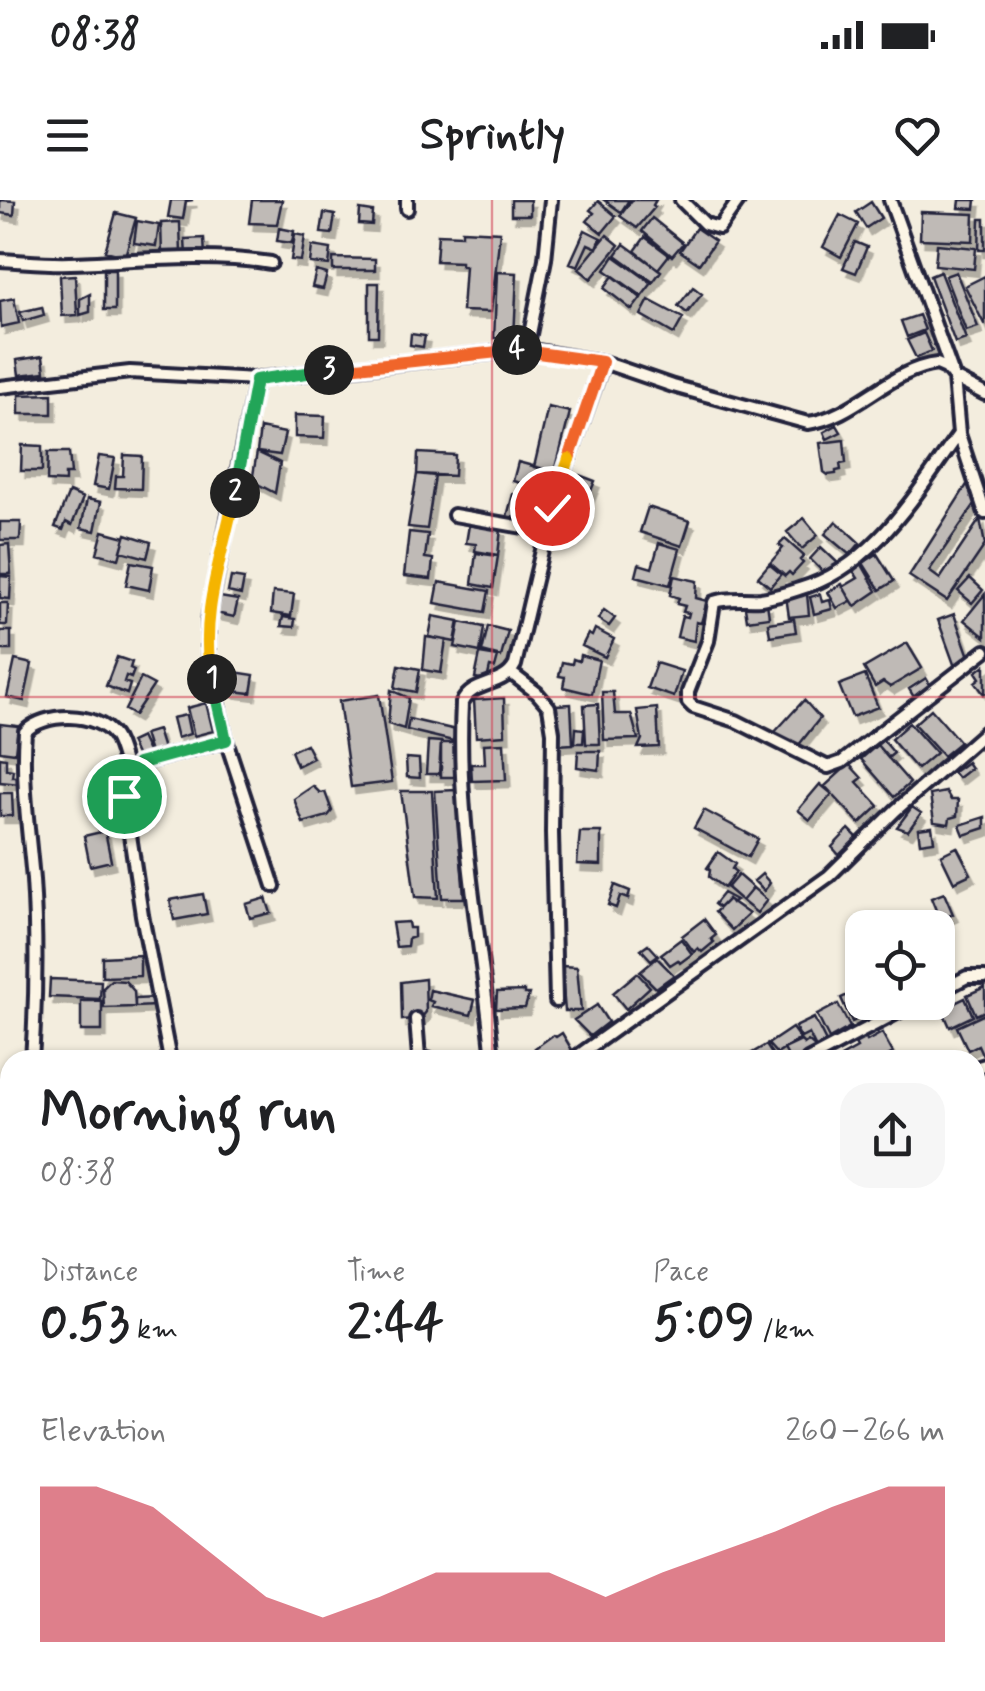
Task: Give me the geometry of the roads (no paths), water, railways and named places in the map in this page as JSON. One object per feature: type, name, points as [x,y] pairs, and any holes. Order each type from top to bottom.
[{"type":"street","points":[[527,349],[545,259],[551,200]]},
{"type":"street","points":[[681,200],[705,224],[718,228],[739,200]]},
{"type":"street","points":[[890,200],[954,378],[958,434],[985,513]]},
{"type":"street","points":[[0,260],[67,263],[140,258],[271,263]]},
{"type":"street","points":[[0,387],[130,372],[256,380],[527,349],[602,362],[692,392],[808,422],[824,421],[928,365],[946,368],[954,378],[985,394]]},
{"type":"street","points":[[492,1050],[466,842],[461,728],[465,695],[510,673],[546,531],[602,362]]},
{"type":"street","points":[[256,380],[208,619],[208,660],[226,740],[274,886]]},
{"type":"street","points":[[958,434],[913,497],[859,561],[804,588],[762,598],[714,602],[708,641],[688,692],[688,702],[828,767],[842,762],[985,651]]},
{"type":"street","points":[[454,516],[546,531]]},
{"type":"street","points":[[510,673],[537,693],[548,707],[553,732],[556,1002]]},
{"type":"street","points":[[32,1050],[36,980],[33,886],[23,754],[26,732],[43,718],[79,719],[101,725],[114,735],[128,775],[124,796],[168,1050]]},
{"type":"street","points":[[586,1050],[829,876],[896,810],[985,732]]},
{"type":"street","points":[[128,775],[138,764],[226,740]]},
{"type":"street","points":[[955,983],[967,977],[985,976]]},
{"type":"street","points":[[416,1019],[419,1050]]},
{"type":"street","points":[[827,1050],[883,1020]]}]
